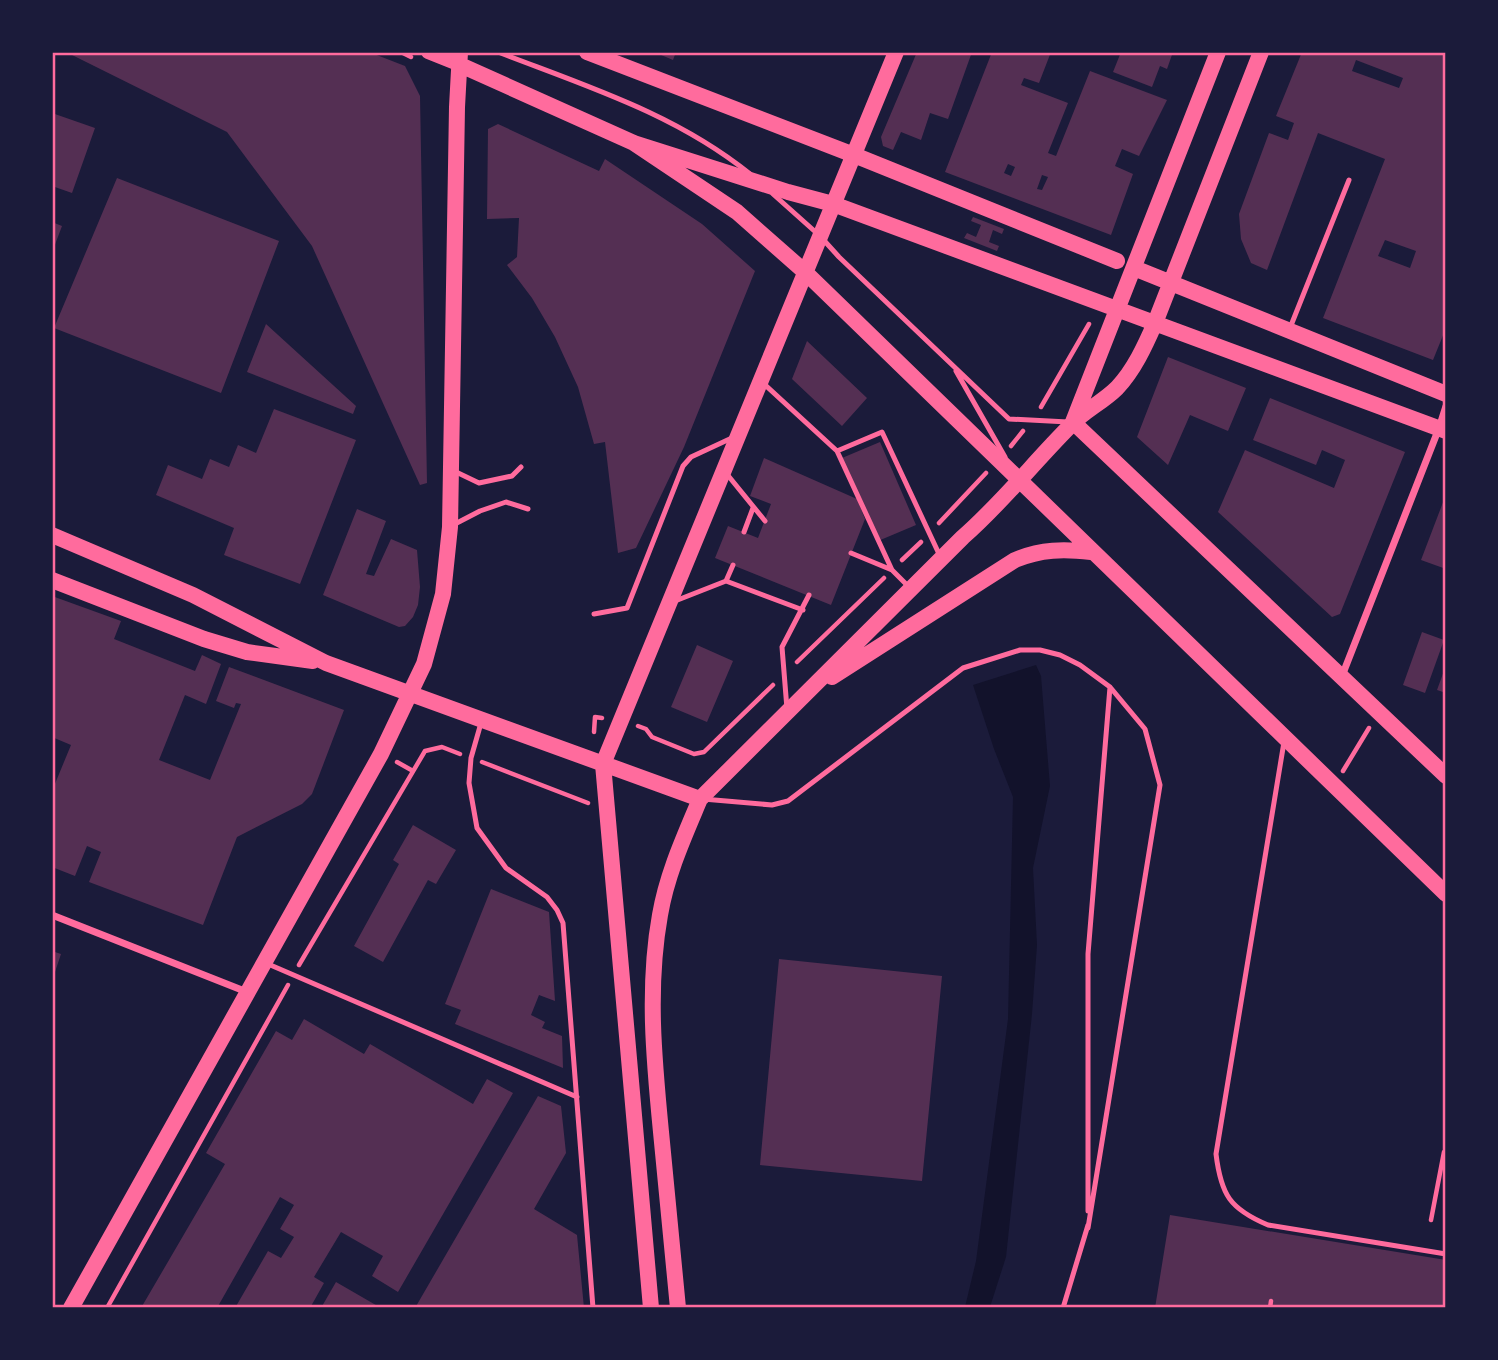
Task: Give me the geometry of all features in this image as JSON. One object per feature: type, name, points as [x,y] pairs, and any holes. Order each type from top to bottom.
[{"type":"main road","points":[[428,52],[459,58],[634,143],[737,212],[805,272],[1446,894]]},
{"type":"main road","points":[[587,52],[854,155],[1446,394]]},
{"type":"main road","points":[[650,1307],[604,764],[896,52]]},
{"type":"main road","points":[[1073,422],[1218,52]]},
{"type":"main road","points":[[678,1307],[655,1073],[653,1000],[656,938],[663,900],[678,852],[700,799],[941,559],[990,514],[1073,422],[1118,387],[1136,361],[1155,323],[1261,52]]},
{"type":"main road","points":[[71,1307],[381,754],[424,664],[443,594],[450,527],[459,58]]},
{"type":"main road","points":[[634,143],[833,204],[1442,429]]},
{"type":"main road","points":[[1073,422],[1446,776]]},
{"type":"main road","points":[[52,535],[193,595],[326,663],[700,799]]},
{"type":"main road","points":[[803,696],[1015,560],[1047,550],[1091,552]]},
{"type":"main road","points":[[52,580],[204,639],[247,652],[326,663]]},
{"type":"street","points":[[1342,677],[1442,429],[1446,405]]},
{"type":"street","points":[[52,915],[248,992]]},
{"type":"lane","points":[[498,52],[646,110],[703,140],[762,184],[820,236],[1009,419],[1073,422]]},
{"type":"lane","points":[[1289,331],[1349,180]]},
{"type":"lane","points":[[953,366],[1019,482]]},
{"type":"lane","points":[[761,382],[837,451],[892,570],[911,589]]},
{"type":"lane","points":[[837,451],[883,432],[941,559]]},
{"type":"lane","points":[[594,614],[627,608],[683,466],[691,457],[739,434]]},
{"type":"lane","points":[[452,470],[479,483],[512,476],[521,467]]},
{"type":"lane","points":[[724,471],[765,521]]},
{"type":"lane","points":[[450,527],[480,511],[506,502],[528,509]]},
{"type":"lane","points":[[744,532],[753,508]]},
{"type":"lane","points":[[851,554],[892,570]]},
{"type":"lane","points":[[726,581],[733,565]]},
{"type":"lane","points":[[670,604],[726,581],[803,610]]},
{"type":"lane","points":[[787,712],[782,648],[809,595]]},
{"type":"lane","points":[[700,799],[772,806],[788,801],[963,668],[1020,650],[1040,650],[1060,655],[1080,665],[1110,687],[1145,729],[1160,785],[1088,1228],[1063,1307]]},
{"type":"lane","points":[[1088,1228],[1088,954],[1110,687]]},
{"type":"lane","points":[[482,720],[471,758],[469,783],[477,828],[506,868],[547,897],[563,923],[593,1307]]},
{"type":"lane","points":[[1285,739],[1216,1154],[1219,1181],[1232,1203],[1248,1217],[1268,1225],[1446,1254]]},
{"type":"lane","points":[[264,963],[577,1097]]},
{"type":"path","points":[[1032,420],[1086,330]]},
{"type":"path","points":[[646,729],[652,737],[694,754],[704,752],[892,570],[989,471]]},
{"type":"path","points":[[1334,786],[1378,712]]},
{"type":"path","points":[[1432,1220],[1444,1152]]},
{"type":"path","points":[[1270,1307],[1271,1301]]},
{"type":"shaded area","points":[[1036,665],[1041,676],[1050,786],[1033,868],[1037,945],[1006,1257],[990,1307],[965,1307],[976,1261],[1008,1019],[1013,797],[973,685]]},
{"type":"building","points":[[66,52],[369,52],[405,66],[420,96],[427,483],[420,485],[312,246],[227,132]]},
{"type":"building","points":[[654,52],[676,52],[673,60]]},
{"type":"building","points":[[917,52],[972,52],[948,119],[930,113],[921,140],[901,132],[893,150],[883,146],[881,137]]},
{"type":"building","points":[[992,52],[1051,52],[1039,83],[1024,78],[1021,85],[1068,103],[1048,153],[1056,156],[1090,71],[1167,100],[1139,156],[1122,149],[1115,166],[1133,174],[1111,235],[945,172]],"holes":[[[1008,164],[1015,167],[1011,176],[1004,173]],[[1042,175],[1048,177],[1042,190],[1037,189]]]},
{"type":"building","points":[[1121,52],[1173,52],[1167,69],[1160,66],[1152,87],[1113,72]]},
{"type":"building","points":[[1302,52],[1446,52],[1446,328],[1433,360],[1323,318],[1385,159],[1318,133],[1267,270],[1251,263],[1241,239],[1239,214],[1269,133],[1288,140],[1294,123],[1276,116]],"holes":[[[1356,60],[1403,78],[1399,88],[1352,71]],[[1385,240],[1416,251],[1410,268],[1378,256]]]},
{"type":"building","points":[[52,113],[95,128],[72,193],[52,186]]},
{"type":"building","points":[[498,124],[599,171],[605,159],[702,224],[755,271],[684,447],[636,548],[618,553],[605,442],[594,444],[578,387],[555,337],[532,298],[507,265],[517,257],[519,218],[487,219],[488,129]]},
{"type":"building","points":[[117,178],[279,241],[221,393],[54,328]]},
{"type":"building","points":[[973,217],[1004,229],[1002,234],[993,230],[989,242],[999,246],[997,251],[964,238],[967,233],[976,237],[981,225],[971,221]]},
{"type":"building","points":[[52,222],[62,226],[53,250],[52,250]]},
{"type":"building","points":[[266,324],[356,406],[353,414],[247,372]]},
{"type":"building","points":[[807,341],[867,398],[842,426],[792,379]]},
{"type":"building","points":[[1168,357],[1246,388],[1228,431],[1190,415],[1168,465],[1137,437]]},
{"type":"building","points":[[1270,398],[1405,452],[1340,614],[1332,617],[1218,512],[1245,450],[1334,488],[1345,460],[1322,450],[1316,465],[1253,440]]},
{"type":"building","points":[[274,409],[356,440],[300,584],[224,555],[234,528],[156,495],[168,465],[202,479],[210,459],[229,467],[238,445],[256,453]]},
{"type":"building","points":[[880,442],[916,525],[878,541],[842,458]]},
{"type":"building","points":[[764,458],[857,499],[865,519],[831,605],[715,558],[728,526],[758,538],[771,504],[750,496]]},
{"type":"building","points":[[1446,497],[1446,569],[1421,560]]},
{"type":"building","points":[[357,509],[386,521],[366,574],[374,576],[391,539],[417,550],[420,587],[418,605],[405,626],[399,627],[323,595]]},
{"type":"building","points":[[52,596],[121,621],[114,639],[195,671],[202,655],[221,664],[206,704],[185,695],[159,760],[210,780],[241,704],[236,703],[234,708],[216,701],[229,667],[344,710],[312,794],[302,804],[237,837],[203,925],[89,882],[101,852],[87,846],[75,876],[52,867],[52,791],[71,745],[52,737]]},
{"type":"building","points":[[1422,632],[1444,640],[1425,693],[1403,685]]},
{"type":"building","points":[[697,645],[733,661],[707,722],[671,707]]},
{"type":"building","points":[[1446,668],[1446,693],[1437,690]]},
{"type":"building","points":[[413,825],[456,850],[436,884],[428,880],[383,962],[354,946],[399,864],[393,860]]},
{"type":"building","points":[[491,889],[549,912],[555,1001],[539,995],[531,1015],[545,1022],[542,1028],[562,1036],[563,1068],[455,1024],[461,1010],[445,1004]]},
{"type":"building","points":[[52,951],[61,954],[53,978],[52,978]]},
{"type":"building","points":[[779,959],[942,976],[922,1181],[760,1165]]},
{"type":"building","points":[[304,1019],[364,1054],[370,1044],[473,1104],[487,1079],[513,1093],[398,1292],[372,1276],[383,1256],[341,1232],[314,1277],[324,1283],[310,1308],[235,1308],[268,1251],[281,1258],[294,1237],[280,1229],[294,1205],[280,1197],[217,1308],[141,1308],[225,1164],[206,1153],[276,1031],[292,1040]]},
{"type":"building","points":[[538,1096],[561,1106],[566,1153],[534,1209],[577,1235],[584,1308],[415,1308]]},
{"type":"building","points":[[1170,1215],[1446,1260],[1446,1308],[1155,1308]]},
{"type":"building","points":[[336,1282],[381,1308],[321,1308]]}]
